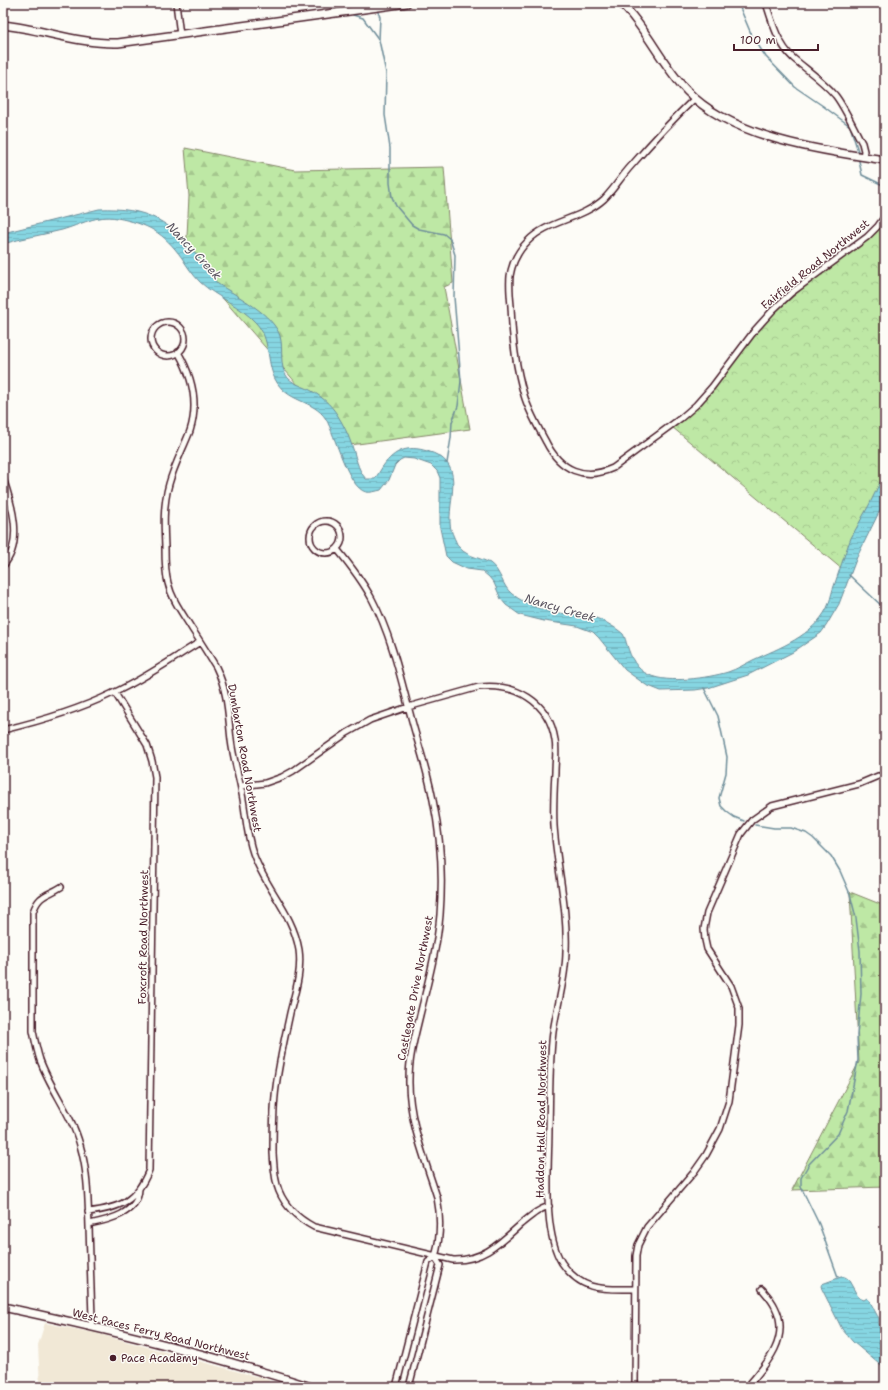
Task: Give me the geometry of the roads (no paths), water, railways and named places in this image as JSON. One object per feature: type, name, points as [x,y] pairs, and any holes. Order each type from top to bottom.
[{"type":"street","points":[[176,3],[180,35]]},
{"type":"street","points":[[3,25],[100,44],[180,35],[407,3]]},
{"type":"street","points":[[621,3],[639,24],[679,82],[695,98],[719,116],[753,131],[805,146],[885,160]]},
{"type":"street","points":[[766,3],[778,37],[784,48],[837,97],[862,143],[864,150],[863,157]]},
{"type":"street","name":"Fairfield Road Northwest","points":[[695,98],[657,136],[604,199],[584,212],[535,234],[521,249],[512,267],[510,286],[512,320],[520,380],[524,395],[546,444],[552,454],[563,465],[577,472],[596,473],[606,471],[613,468],[680,418],[696,405],[712,387],[755,330],[773,310],[791,293],[867,237],[885,216]]},
{"type":"street","points":[[166,322],[172,322],[182,328],[186,338],[182,348],[178,352],[168,356],[157,352],[151,342],[153,331],[156,326],[166,322]]},
{"type":"street","name":"Dumbarton Road Northwest","points":[[178,352],[186,366],[191,380],[194,395],[194,409],[190,430],[171,475],[166,496],[164,518],[165,567],[168,583],[173,598],[216,667],[225,689],[233,751],[241,786],[247,831],[253,854],[264,877],[290,920],[296,936],[299,951],[298,975],[279,1068],[274,1104],[272,1131],[274,1171],[279,1191],[285,1203],[293,1212],[303,1221],[314,1227],[435,1257]]},
{"type":"street","points":[[3,478],[12,510],[14,536],[10,556],[3,566]]},
{"type":"street","points":[[325,521],[336,525],[342,539],[337,549],[328,553],[322,553],[314,548],[310,539],[312,529],[315,525],[325,521]]},
{"type":"street","name":"Castlegate Drive Northwest","points":[[337,549],[362,582],[380,614],[390,642],[433,799],[441,860],[441,898],[438,936],[432,967],[412,1046],[409,1079],[410,1100],[414,1122],[440,1210],[440,1232],[435,1257],[428,1262],[396,1387]]},
{"type":"street","points":[[3,730],[31,724],[63,714],[115,693],[144,677],[200,642]]},
{"type":"street","name":"Haddon Hall Road Northwest","points":[[241,786],[266,783],[282,777],[360,725],[381,716],[479,687],[503,687],[520,693],[535,703],[546,716],[553,732],[556,749],[554,824],[567,949],[550,1055],[549,1206],[534,1213],[482,1255],[462,1260],[435,1257]]},
{"type":"street","name":"Foxcroft Road Northwest","points":[[88,1212],[109,1210],[124,1203],[139,1189],[149,1170],[155,777],[152,760],[147,745],[115,693]]},
{"type":"street","points":[[634,1387],[636,1256],[643,1234],[651,1221],[694,1172],[706,1155],[720,1129],[729,1101],[739,1024],[739,1008],[731,986],[704,940],[704,929],[707,913],[741,834],[752,820],[772,806],[859,784],[878,776]]},
{"type":"street","points":[[61,887],[41,897],[33,912],[33,1031],[41,1061],[71,1120],[80,1144],[86,1174],[89,1224],[91,1326]]},
{"type":"street","name":"Foxcroft Road Northwest","points":[[89,1224],[109,1219],[126,1211],[139,1197],[139,1189]]},
{"type":"street","points":[[549,1206],[555,1247],[561,1261],[571,1273],[582,1283],[591,1287],[635,1289]]},
{"type":"street","name":"Castlegate Drive Northwest","points":[[409,1387],[440,1265],[435,1257]]},
{"type":"street","points":[[747,1387],[778,1345],[778,1316],[775,1306],[762,1289]]},
{"type":"street","name":"West Paces Ferry Road Northwest","points":[[3,1309],[91,1326],[262,1371],[311,1387]]},
{"type":"water","points":[[99,209],[116,209],[144,214],[157,219],[168,226],[190,246],[218,284],[254,306],[270,320],[280,336],[282,363],[288,378],[296,384],[311,390],[320,396],[335,412],[342,422],[359,467],[366,479],[375,479],[392,456],[402,450],[420,449],[439,456],[447,463],[451,471],[453,490],[450,525],[453,536],[460,548],[467,554],[494,566],[509,591],[517,598],[528,604],[552,612],[583,615],[595,618],[615,628],[624,635],[630,654],[637,666],[644,673],[657,678],[677,680],[699,678],[728,672],[784,646],[804,634],[821,618],[827,608],[851,538],[885,473],[885,500],[857,557],[839,604],[821,633],[793,652],[748,675],[708,688],[695,690],[661,691],[646,685],[625,670],[593,632],[577,626],[544,621],[520,615],[506,605],[501,599],[494,583],[482,571],[467,569],[452,562],[446,556],[440,528],[440,478],[437,471],[431,465],[414,459],[404,458],[395,465],[389,480],[381,490],[366,492],[359,488],[353,481],[348,471],[326,419],[314,408],[286,393],[275,379],[261,329],[243,311],[214,293],[200,282],[175,249],[154,230],[128,220],[102,217],[62,230],[3,244],[3,233]]},
{"type":"water","points":[[841,1277],[848,1279],[859,1298],[864,1300],[867,1298],[879,1318],[880,1327],[885,1335],[885,1369],[853,1342],[842,1329],[822,1289],[822,1284]]},
{"type":"waterway","points":[[333,3],[339,5]]},
{"type":"waterway","points":[[738,3],[752,36],[766,57],[795,87],[850,126],[858,151]]},
{"type":"waterway","points":[[378,12],[380,17],[379,40],[386,73],[385,115],[390,148],[390,183],[392,197],[396,206],[412,225],[419,229],[444,234],[450,239],[455,255],[454,297],[461,381],[458,406],[452,422],[447,463],[445,463]]},
{"type":"waterway","points":[[353,15],[363,18],[379,40]]},
{"type":"waterway","points":[[859,161],[862,175],[885,186]]},
{"type":"waterway","points":[[849,575],[885,609]]},
{"type":"waterway","points":[[704,688],[718,716],[727,757],[726,773],[719,798],[721,806],[734,817],[744,821]]},
{"type":"waterway","points":[[755,825],[774,828],[791,828],[806,833],[813,838],[831,856],[840,871],[850,894],[856,918],[860,951],[861,994],[857,1035],[858,1060],[848,1111],[838,1134],[809,1164],[801,1178],[801,1187],[819,1224],[838,1277]]},
{"type":"place","name":"Pace Academy","points":[[113,1358]]},
{"type":"water label","name":"Nancy Creek","points":[[194,251]]},
{"type":"water label","name":"Nancy Creek","points":[[560,608]]}]
